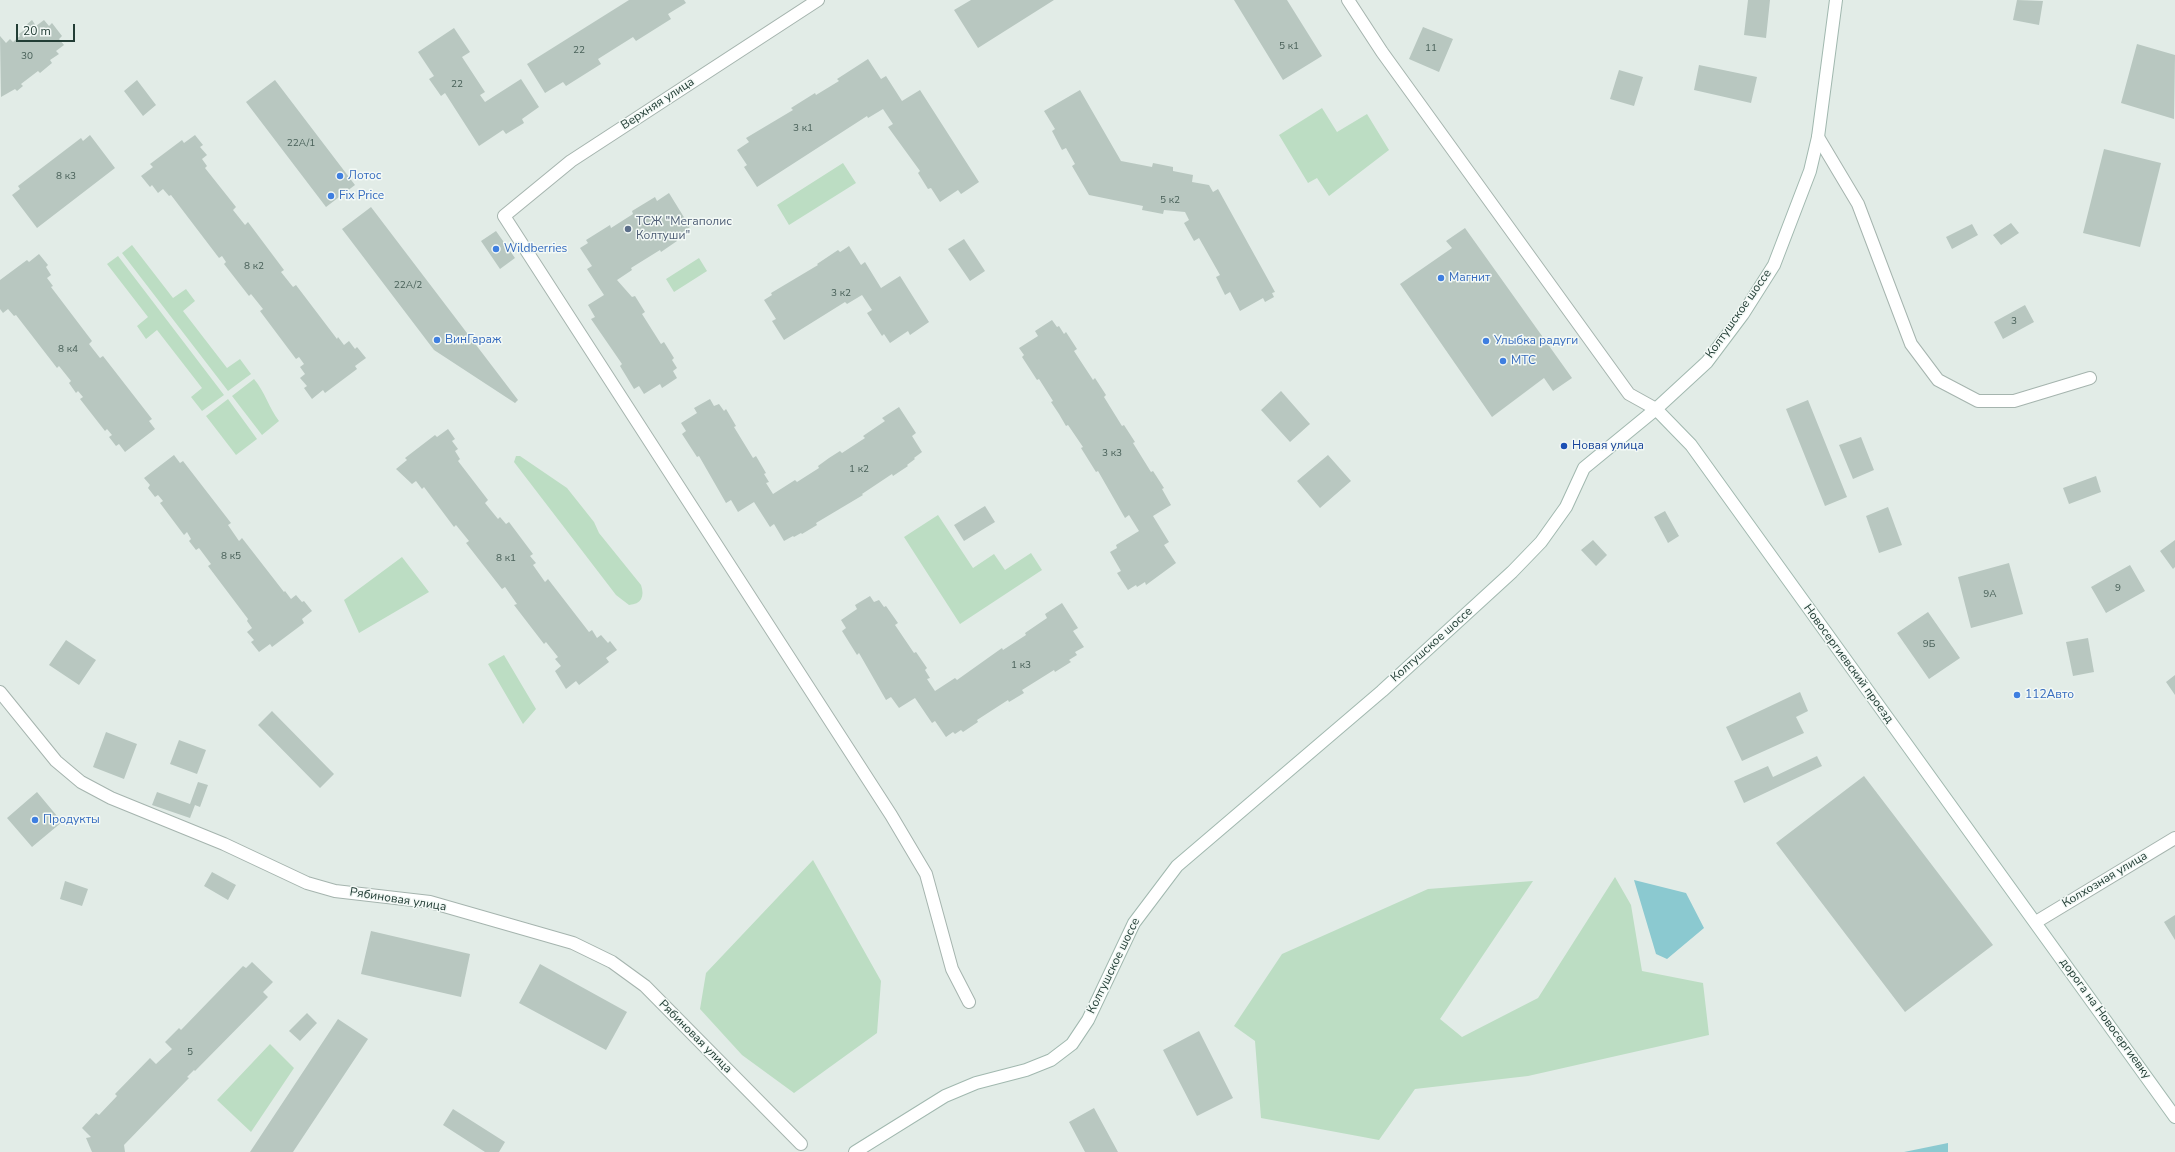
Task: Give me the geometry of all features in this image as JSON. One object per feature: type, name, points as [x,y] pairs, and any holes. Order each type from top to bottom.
[{"type":"street","name":"Верхняя улица","points":[[818,0],[571,161],[504,216],[887,808],[926,874],[952,968],[969,1002]]},
{"type":"street","name":"Новосергиевский проезд","points":[[1348,0],[1382,52],[1629,394],[1656,409],[1691,445],[2036,922]]},
{"type":"street","name":"Колтушское шоссе","points":[[855,1152],[944,1096],[976,1083],[1026,1070],[1051,1060],[1072,1044],[1088,1020],[1134,923],[1177,866],[1382,691],[1512,572],[1541,542],[1566,507],[1584,468],[1656,409],[1707,362],[1743,314],[1774,265],[1810,170],[1818,137],[1836,0]]},
{"type":"street","points":[[1818,137],[1858,204],[1911,344],[1938,380],[1978,401],[2014,401],[2090,378]]},
{"type":"street","name":"Рябиновая улица","points":[[0,692],[56,760],[81,782],[111,798],[224,844],[307,883],[335,890],[430,902],[573,943],[612,962],[645,986],[801,1144]]},
{"type":"street","name":"Колхозная улица","points":[[2036,922],[2175,838]]},
{"type":"street","name":"дорога на Новосергиевку","points":[[2036,922],[2175,1117]]},
{"type":"green space","points":[[1322,108],[1337,132],[1367,114],[1389,150],[1329,196],[1317,178],[1308,183],[1279,135]]},
{"type":"green space","points":[[843,163],[856,183],[789,225],[777,205]]},
{"type":"green space","points":[[132,245],[173,298],[186,289],[195,301],[183,311],[227,368],[240,359],[251,374],[228,391],[122,253]]},
{"type":"green space","points":[[118,256],[224,395],[202,411],[191,397],[202,388],[157,330],[146,339],[137,326],[148,317],[107,264]]},
{"type":"green space","points":[[699,258],[707,271],[674,292],[666,279]]},
{"type":"green space","points":[[254,379],[279,421],[262,435],[232,396]]},
{"type":"green space","points":[[228,399],[257,439],[236,455],[206,416]]},
{"type":"green space","points":[[516,456],[520,456],[567,488],[594,522],[599,533],[641,585],[642,596],[639,601],[629,605],[616,595],[514,462]]},
{"type":"green space","points":[[938,515],[973,568],[994,554],[1005,570],[1031,553],[1042,570],[960,624],[904,537]]},
{"type":"green space","points":[[402,557],[429,592],[359,633],[344,600]]},
{"type":"green space","points":[[504,655],[536,709],[523,724],[488,664]]},
{"type":"green space","points":[[813,860],[881,981],[877,1033],[794,1093],[742,1055],[700,1009],[706,973]]},
{"type":"green space","points":[[1615,877],[1631,905],[1642,971],[1703,983],[1709,1035],[1528,1076],[1415,1089],[1379,1140],[1261,1118],[1255,1041],[1234,1026],[1282,954],[1428,889],[1533,881],[1440,1019],[1462,1037],[1538,998]]},
{"type":"green space","points":[[270,1044],[294,1068],[251,1132],[217,1100]]},
{"type":"water","points":[[1634,880],[1686,893],[1704,928],[1667,959],[1656,954]]},
{"type":"water","points":[[1948,1143],[1948,1152],[1904,1152]]},
{"type":"building","points":[[629,0],[684,0],[686,3],[668,14],[671,19],[636,41],[633,37],[598,59],[601,64],[566,86],[563,82],[545,93],[527,64]]},
{"type":"building","points":[[971,0],[1054,0],[978,48],[954,10]]},
{"type":"building","points":[[1234,0],[1287,0],[1322,56],[1283,80]]},
{"type":"building","points":[[1748,0],[1770,0],[1766,38],[1744,35]]},
{"type":"building","points":[[2017,0],[2043,1],[2039,25],[2013,20]]},
{"type":"building","points":[[32,20],[36,26],[44,20],[49,26],[52,23],[62,36],[59,39],[64,45],[56,51],[59,54],[50,60],[52,63],[40,73],[38,71],[21,84],[23,86],[17,91],[15,89],[1,97],[0,36],[6,43],[10,39],[13,42],[20,36],[19,34],[27,28],[25,26]]},
{"type":"building","points":[[1423,27],[1453,39],[1439,72],[1409,59]]},
{"type":"building","points":[[454,28],[470,52],[462,57],[485,92],[480,95],[485,102],[521,79],[539,107],[522,119],[524,123],[506,134],[503,130],[479,146],[445,93],[441,96],[429,79],[434,76],[418,52]]},
{"type":"building","points":[[2137,44],[2175,55],[2174,119],[2121,103]]},
{"type":"building","points":[[868,59],[881,79],[886,76],[902,101],[920,90],[979,182],[961,194],[958,190],[940,202],[931,188],[928,189],[918,173],[920,171],[888,127],[893,124],[883,109],[868,118],[867,116],[757,187],[744,167],[747,165],[737,150],[749,142],[746,138],[793,110],[791,108],[815,93],[816,95],[839,81],[837,79]]},
{"type":"building","points":[[1699,65],[1757,77],[1751,103],[1694,90]]},
{"type":"building","points":[[1619,70],[1643,77],[1634,106],[1610,99]]},
{"type":"building","points":[[137,80],[156,105],[143,116],[124,91]]},
{"type":"building","points":[[275,80],[355,185],[326,207],[246,102]]},
{"type":"building","points":[[1080,90],[1121,161],[1152,167],[1153,163],[1173,167],[1173,171],[1193,175],[1192,182],[1209,185],[1213,192],[1218,189],[1275,292],[1272,293],[1274,297],[1265,302],[1263,298],[1240,311],[1230,292],[1225,295],[1216,277],[1220,275],[1199,238],[1194,241],[1184,223],[1189,220],[1185,212],[1164,210],[1163,214],[1142,210],[1143,206],[1089,195],[1072,166],[1075,164],[1066,148],[1062,150],[1052,131],[1055,129],[1044,111]]},
{"type":"building","points":[[90,135],[115,168],[37,228],[12,195],[20,189],[18,186],[81,138],[83,141]]},
{"type":"building","points":[[195,135],[203,145],[200,147],[207,155],[202,159],[207,166],[205,168],[236,207],[233,210],[245,225],[248,222],[284,270],[281,272],[293,287],[296,285],[337,339],[338,337],[344,345],[349,341],[355,349],[357,347],[366,358],[355,366],[357,369],[325,393],[323,390],[312,399],[304,388],[307,386],[300,378],[305,374],[300,367],[304,364],[299,357],[296,359],[260,311],[263,309],[251,294],[249,296],[224,264],[226,262],[222,256],[219,258],[171,195],[169,196],[163,189],[158,193],[152,185],[150,187],[141,176],[153,167],[150,164],[182,140],[184,143]]},
{"type":"building","points":[[2104,149],[2161,163],[2140,247],[2083,233]]},
{"type":"building","points":[[669,193],[690,227],[683,232],[684,234],[676,239],[677,241],[661,252],[660,250],[631,268],[632,270],[617,280],[632,297],[635,296],[645,312],[642,314],[661,344],[664,342],[674,358],[672,360],[677,368],[673,371],[677,378],[662,388],[660,384],[644,394],[639,386],[634,389],[620,366],[622,364],[591,319],[595,317],[588,305],[604,295],[587,269],[592,266],[580,248],[588,243],[586,240],[610,225],[611,228],[633,214],[632,211],[655,197],[657,201]]},
{"type":"building","points":[[371,207],[518,400],[515,403],[434,350],[342,229]]},
{"type":"building","points":[[2011,223],[2019,233],[2001,245],[1993,235]]},
{"type":"building","points":[[1972,224],[1978,235],[1952,249],[1946,237]]},
{"type":"building","points":[[1465,228],[1572,378],[1553,391],[1544,378],[1492,417],[1400,284],[1452,248],[1446,241]]},
{"type":"building","points":[[496,231],[515,258],[500,269],[481,241]]},
{"type":"building","points":[[964,239],[985,271],[970,281],[948,249]]},
{"type":"building","points":[[849,246],[861,265],[865,262],[881,288],[900,276],[929,322],[910,335],[908,331],[890,343],[884,334],[882,336],[867,313],[872,310],[862,295],[847,304],[845,302],[784,340],[772,321],[776,319],[764,300],[772,295],[771,293],[818,265],[817,264],[838,250],[840,252]]},
{"type":"building","points":[[39,254],[48,265],[46,267],[51,275],[47,278],[53,286],[51,287],[92,341],[89,344],[100,358],[103,356],[152,419],[149,421],[155,429],[125,452],[119,444],[116,446],[109,437],[112,435],[107,429],[105,431],[80,399],[83,397],[78,391],[76,393],[69,383],[71,381],[59,366],[57,368],[16,315],[14,316],[8,309],[3,313],[0,309],[0,280],[27,260],[29,262]]},
{"type":"building","points":[[2025,305],[2034,322],[2003,339],[1994,322]]},
{"type":"building","points":[[1052,320],[1057,327],[1059,326],[1064,334],[1066,332],[1077,349],[1074,351],[1093,380],[1095,378],[1106,395],[1104,397],[1122,426],[1124,425],[1135,442],[1133,443],[1151,472],[1153,471],[1164,488],[1162,489],[1171,505],[1153,516],[1169,542],[1164,545],[1176,563],[1146,585],[1145,582],[1128,590],[1117,573],[1121,571],[1110,552],[1117,548],[1116,545],[1139,531],[1129,515],[1125,518],[1098,471],[1096,472],[1081,448],[1083,447],[1068,425],[1066,426],[1039,379],[1037,380],[1022,357],[1024,355],[1019,348],[1038,336],[1035,331]]},
{"type":"building","points":[[1281,391],[1310,424],[1290,442],[1261,410]]},
{"type":"building","points":[[710,399],[714,406],[719,404],[724,411],[726,409],[736,426],[734,427],[753,458],[756,456],[766,473],[764,474],[769,482],[766,483],[773,494],[795,480],[797,482],[819,468],[818,466],[829,458],[840,451],[842,453],[865,438],[863,436],[885,421],[882,418],[899,407],[916,433],[912,436],[922,452],[907,465],[908,466],[893,476],[892,474],[862,494],[863,495],[816,523],[817,525],[802,534],[793,536],[784,541],[774,524],[770,527],[754,502],[738,512],[731,500],[726,503],[699,456],[697,457],[682,434],[686,431],[681,423],[697,413],[694,408]]},
{"type":"building","points":[[1808,400],[1847,497],[1825,506],[1786,409]]},
{"type":"building","points":[[448,429],[455,439],[452,441],[458,449],[455,451],[460,459],[458,461],[488,500],[485,503],[498,519],[500,517],[506,524],[509,522],[533,554],[530,556],[536,563],[533,565],[545,582],[548,579],[589,632],[592,630],[597,638],[601,635],[608,643],[610,641],[617,650],[606,658],[609,662],[579,685],[576,681],[566,689],[555,671],[561,666],[555,659],[558,657],[546,642],[544,644],[514,605],[517,604],[505,587],[502,589],[466,543],[469,541],[456,525],[454,527],[424,487],[422,489],[416,481],[412,484],[396,469],[407,460],[405,458],[435,435],[437,437]]},
{"type":"building","points":[[1861,437],[1874,470],[1853,479],[1839,445]]},
{"type":"building","points":[[174,455],[180,463],[183,461],[231,523],[228,525],[239,541],[242,538],[284,592],[285,591],[291,599],[296,595],[302,602],[304,601],[312,611],[302,619],[304,623],[272,647],[270,644],[259,652],[251,642],[254,640],[247,632],[252,628],[247,621],[248,619],[208,566],[211,564],[199,548],[196,550],[189,541],[191,539],[187,532],[184,535],[160,503],[163,501],[158,495],[155,497],[148,488],[150,485],[144,478]]},
{"type":"building","points":[[1328,455],[1351,481],[1320,508],[1297,481]]},
{"type":"building","points":[[2096,476],[2101,492],[2069,504],[2063,488]]},
{"type":"building","points":[[985,506],[995,522],[964,541],[954,525]]},
{"type":"building","points":[[1888,507],[1902,545],[1879,553],[1866,516]]},
{"type":"building","points":[[1665,511],[1679,536],[1668,543],[1654,517]]},
{"type":"building","points":[[1593,540],[1607,555],[1596,566],[1581,550]]},
{"type":"building","points":[[2175,540],[2175,567],[2173,569],[2160,551]]},
{"type":"building","points":[[2009,563],[2023,614],[1971,628],[1958,577]]},
{"type":"building","points":[[2130,565],[2145,591],[2106,613],[2091,587]]},
{"type":"building","points":[[870,596],[874,602],[879,600],[884,607],[886,606],[898,623],[895,625],[914,653],[916,652],[927,668],[925,670],[930,678],[927,679],[935,691],[955,678],[957,680],[1002,648],[1003,650],[1026,635],[1025,633],[1047,618],[1045,614],[1062,603],[1078,628],[1073,631],[1084,647],[1075,652],[1077,655],[1069,660],[1071,662],[1055,672],[1054,670],[1022,690],[1024,693],[1009,702],[1008,700],[977,720],[978,722],[963,732],[961,730],[955,734],[953,732],[946,737],[935,721],[932,723],[915,698],[899,708],[891,697],[886,700],[859,653],[857,655],[842,631],[846,628],[841,620],[857,609],[855,605]]},
{"type":"building","points":[[1928,612],[1960,658],[1929,679],[1897,633]]},
{"type":"building","points":[[2088,638],[2094,672],[2073,676],[2066,642]]},
{"type":"building","points":[[66,640],[96,660],[79,685],[49,665]]},
{"type":"building","points":[[2175,675],[2175,695],[2166,682]]},
{"type":"building","points":[[1800,692],[1808,711],[1796,717],[1804,733],[1742,761],[1726,727]]},
{"type":"building","points":[[272,711],[334,774],[320,788],[258,725]]},
{"type":"building","points":[[106,732],[137,744],[124,779],[93,767]]},
{"type":"building","points":[[179,740],[206,750],[197,774],[170,764]]},
{"type":"building","points":[[1817,756],[1822,766],[1744,803],[1734,781],[1768,766],[1773,777]]},
{"type":"building","points":[[1864,776],[1993,945],[1905,1012],[1776,843]]},
{"type":"building","points":[[198,782],[208,785],[200,807],[195,805],[190,818],[152,805],[157,792],[190,804]]},
{"type":"building","name":"Продукты","points":[[37,792],[62,822],[32,847],[7,818]]},
{"type":"building","points":[[212,872],[236,885],[228,900],[204,886]]},
{"type":"building","points":[[65,881],[88,889],[82,906],[60,899]]},
{"type":"building","points":[[2175,915],[2175,940],[2164,922]]},
{"type":"building","points":[[371,931],[470,954],[461,997],[361,974]]},
{"type":"building","points":[[252,962],[273,982],[263,992],[268,997],[195,1071],[194,1070],[187,1077],[189,1078],[124,1145],[125,1152],[92,1152],[86,1138],[91,1137],[82,1128],[96,1113],[99,1115],[117,1096],[115,1094],[150,1058],[156,1064],[172,1049],[165,1042],[179,1028],[181,1030],[243,966],[246,968]]},
{"type":"building","points":[[540,964],[627,1012],[606,1050],[519,1003]]},
{"type":"building","points":[[307,1013],[317,1023],[300,1041],[289,1031]]},
{"type":"building","points":[[338,1019],[368,1039],[293,1152],[250,1152]]},
{"type":"building","points":[[1199,1031],[1233,1098],[1197,1116],[1163,1050]]},
{"type":"building","points":[[1094,1108],[1118,1152],[1085,1152],[1069,1122]]},
{"type":"building","points":[[453,1109],[505,1142],[499,1152],[485,1152],[443,1125]]},
{"type":"place","name":"Лотос","points":[[340,176]]},
{"type":"place","name":"Fix Price","points":[[331,196]]},
{"type":"place","name":"ТСЖ \"Мегаполис Колтуши\"","points":[[628,229]]},
{"type":"place","name":"Wildberries","points":[[496,249]]},
{"type":"place","name":"Магнит","points":[[1441,278]]},
{"type":"place","name":"ВинГараж","points":[[437,340]]},
{"type":"place","name":"Улыбка радуги","points":[[1486,341]]},
{"type":"place","name":"МТС","points":[[1503,361]]},
{"type":"place","name":"Новая улица","points":[[1564,446]]},
{"type":"place","name":"112Авто","points":[[2017,695]]},
{"type":"place","name":"Продукты","points":[[35,820]]}]
